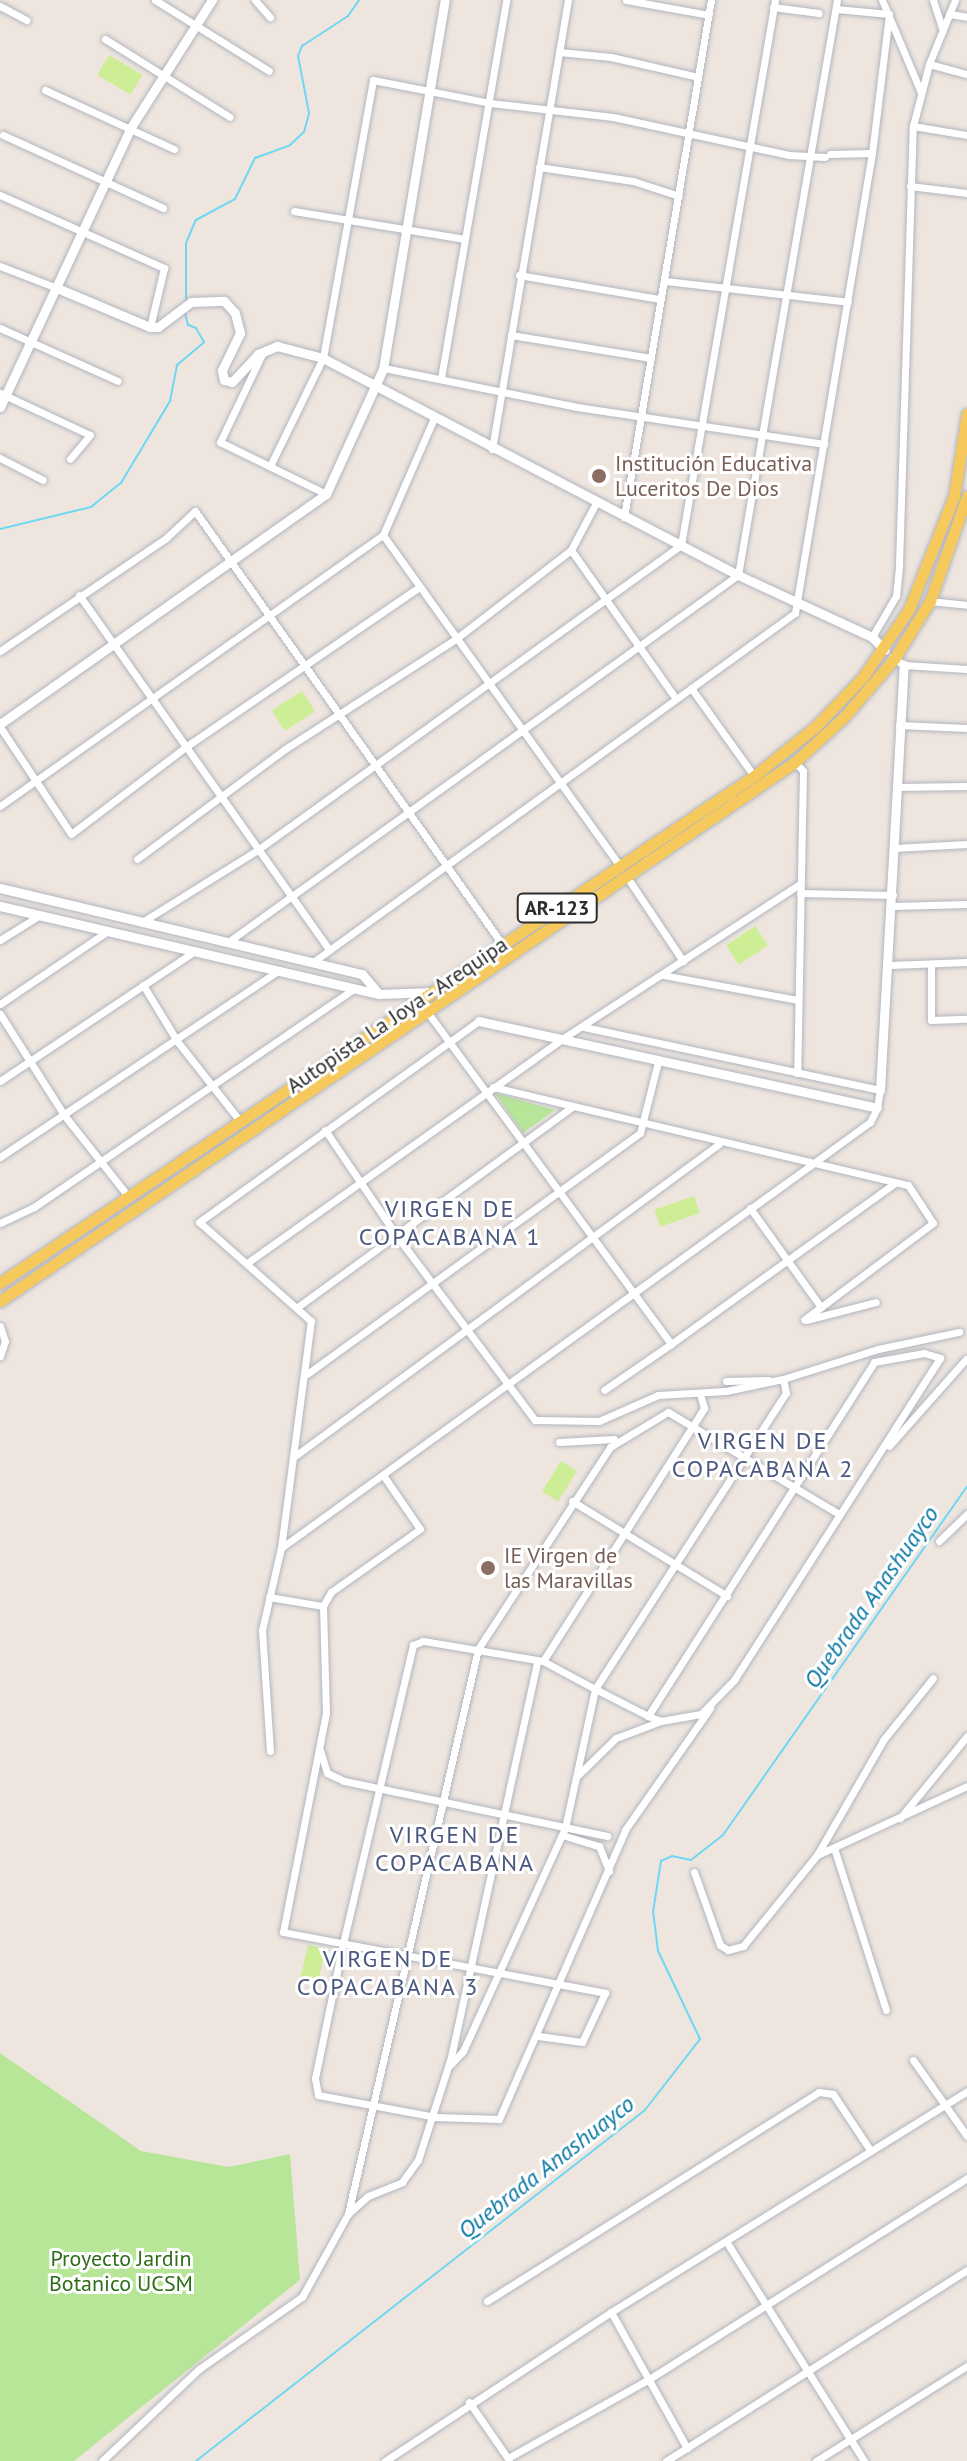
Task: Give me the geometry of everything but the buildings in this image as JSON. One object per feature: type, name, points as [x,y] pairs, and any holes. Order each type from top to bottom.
[{"type":"main road","name":"Autopista La Joya - Arequipa","points":[[0,1283],[754,776],[836,708],[885,650],[939,544],[954,496],[967,414]]},
{"type":"main road","name":"Autopista La Joya - Arequipa","points":[[0,1301],[795,762],[899,662],[930,601],[967,496]]},
{"type":"street","points":[[155,0],[269,71]]},
{"type":"street","points":[[0,407],[3,394],[57,288],[131,127],[212,0]]},
{"type":"street","points":[[255,0],[270,17]]},
{"type":"street","points":[[419,587],[187,746],[71,834],[33,783],[0,726],[326,494],[378,388],[445,0]]},
{"type":"street","points":[[441,378],[506,0]]},
{"type":"street","points":[[492,449],[519,275],[568,0]]},
{"type":"street","points":[[626,0],[709,15]]},
{"type":"street","points":[[624,517],[711,0]]},
{"type":"street","points":[[882,0],[921,91]]},
{"type":"street","points":[[933,0],[943,29]]},
{"type":"street","points":[[872,637],[896,596],[899,565],[913,126],[929,64],[955,0]]},
{"type":"street","points":[[142,922],[256,851],[681,545],[774,4],[819,13]]},
{"type":"street","points":[[228,942],[292,899],[738,575],[836,4],[889,14]]},
{"type":"street","points":[[0,6],[26,20]]},
{"type":"street","points":[[313,962],[795,613],[799,604],[872,153],[889,14]]},
{"type":"street","points":[[949,14],[967,17]]},
{"type":"street","points":[[105,39],[230,117]]},
{"type":"street","points":[[559,52],[611,57],[698,77]]},
{"type":"street","points":[[929,64],[967,74]]},
{"type":"street","points":[[270,466],[323,358],[373,80],[490,103],[613,117],[689,137],[809,157],[872,153]]},
{"type":"street","points":[[45,90],[174,149]]},
{"type":"street","points":[[913,126],[967,135]]},
{"type":"street","points":[[3,135],[163,208]]},
{"type":"street","points":[[539,167],[633,181],[679,196]]},
{"type":"street","points":[[910,186],[967,193]]},
{"type":"street","points":[[0,195],[164,268],[150,327]]},
{"type":"street","points":[[294,211],[465,239]]},
{"type":"street","points":[[0,266],[150,327],[158,327],[184,304],[217,298],[233,309],[240,329],[222,370],[224,380],[232,382],[264,351],[292,347],[323,358],[596,503],[738,575],[872,637],[899,662],[967,669]]},
{"type":"street","points":[[519,275],[660,299]]},
{"type":"street","points":[[665,281],[848,302]]},
{"type":"street","points":[[0,328],[118,381]]},
{"type":"street","points":[[511,335],[651,358]]},
{"type":"street","points":[[264,351],[220,442],[326,494]]},
{"type":"street","points":[[389,369],[501,393],[824,444]]},
{"type":"street","points":[[3,394],[90,435],[70,459]]},
{"type":"street","points":[[0,806],[152,700],[268,611],[383,535],[434,418]]},
{"type":"street","points":[[0,458],[43,480]]},
{"type":"street","points":[[137,859],[338,715],[457,638],[571,550],[596,503]]},
{"type":"street","points":[[0,651],[165,539],[195,511],[233,560],[443,866],[502,944]]},
{"type":"street","points":[[383,535],[620,866]]},
{"type":"street","points":[[571,550],[676,699]]},
{"type":"street","points":[[79,595],[187,746],[256,851],[329,950]]},
{"type":"street","points":[[930,601],[967,605]]},
{"type":"street","points":[[281,1548],[632,1290],[870,1122],[877,1108],[880,1090],[890,965],[899,662]]},
{"type":"street","points":[[691,688],[754,776]]},
{"type":"street","points":[[899,725],[967,728]]},
{"type":"street","points":[[795,762],[803,771],[797,1073]]},
{"type":"street","points":[[896,787],[967,786]]},
{"type":"street","points":[[894,848],[967,844]]},
{"type":"street","points":[[627,877],[683,961]]},
{"type":"street","points":[[0,888],[362,974],[379,994]]},
{"type":"street","points":[[247,1263],[562,1039],[800,888],[893,900],[967,904]]},
{"type":"street","points":[[0,906],[379,994],[432,992]]},
{"type":"street","points":[[0,940],[40,915]]},
{"type":"street","points":[[0,1004],[110,930]]},
{"type":"street","points":[[0,1081],[195,951]]},
{"type":"street","points":[[890,965],[967,962]]},
{"type":"street","points":[[931,965],[931,1020],[967,1019]]},
{"type":"street","points":[[0,1157],[276,972]]},
{"type":"street","points":[[663,975],[798,1000]]},
{"type":"street","points":[[143,985],[177,1041],[214,1084],[240,1121]]},
{"type":"street","points":[[0,1223],[34,1207],[354,989]]},
{"type":"street","points":[[428,1013],[490,1090],[557,1191],[671,1344]]},
{"type":"street","points":[[0,1014],[64,1115],[128,1196]]},
{"type":"street","points":[[270,1751],[262,1630],[281,1548],[307,1374],[311,1321],[299,1306],[199,1222],[448,1039],[479,1021],[877,1108]]},
{"type":"street","points":[[584,1027],[880,1090]]},
{"type":"street","points":[[307,1374],[640,1133],[658,1062]]},
{"type":"street","points":[[490,1090],[908,1185],[933,1223],[804,1320],[876,1302]]},
{"type":"street","points":[[299,1306],[572,1107]]},
{"type":"street","points":[[325,1130],[396,1235],[539,1422],[603,1421],[658,1395],[700,1394],[779,1380],[878,1349],[959,1332]]},
{"type":"street","points":[[295,1456],[593,1240],[719,1144]]},
{"type":"street","points":[[604,1390],[895,1183]]},
{"type":"street","points":[[750,1208],[821,1307]]},
{"type":"street","points":[[0,1326],[5,1341],[0,1356]]},
{"type":"street","points":[[648,1716],[874,1362],[924,1353],[940,1358],[735,1679],[710,1708],[631,1821],[561,1986],[499,2119],[435,2117],[326,2097],[316,2086],[343,1943],[413,1645],[423,1641],[540,1661],[648,1716],[661,1721]]},
{"type":"street","points":[[875,1463],[966,1359]]},
{"type":"street","points":[[726,1381],[779,1380]]},
{"type":"street","points":[[449,2066],[463,2051],[500,1975],[563,1831],[595,1689],[786,1393],[779,1380]]},
{"type":"street","points":[[348,2214],[409,2174],[435,2117],[540,1661],[704,1408],[700,1394]]},
{"type":"street","points":[[559,1442],[616,1438],[668,1412],[839,1514]]},
{"type":"street","points":[[102,2461],[199,2369],[302,2297],[348,2214],[478,1649],[616,1438]]},
{"type":"street","points":[[383,1475],[420,1529],[331,1592],[323,1606],[326,1713],[283,1932],[605,1993],[582,2042],[538,2036]]},
{"type":"street","points":[[572,1501],[727,1596]]},
{"type":"street","points":[[939,1541],[967,1514]]},
{"type":"street","points":[[269,1597],[323,1606]]},
{"type":"street","points":[[694,1872],[720,1945],[728,1950],[743,1946],[817,1855],[884,1739],[933,1678]]},
{"type":"street","points":[[576,1777],[616,1738],[661,1721],[710,1708]]},
{"type":"street","points":[[897,1822],[967,1736]]},
{"type":"street","points":[[319,1744],[327,1773],[380,1789],[563,1831],[607,1836]]},
{"type":"street","points":[[817,1855],[897,1822],[967,1786]]},
{"type":"street","points":[[563,1831],[605,1850],[609,1874]]},
{"type":"street","points":[[834,1848],[886,2010]]},
{"type":"street","points":[[913,2060],[947,2103],[967,2136]]},
{"type":"street","points":[[385,2461],[469,2402],[967,2091]]},
{"type":"street","points":[[487,2301],[819,2092],[833,2094],[870,2150]]},
{"type":"street","points":[[469,2402],[509,2460],[646,2381],[967,2178]]},
{"type":"street","points":[[726,2241],[864,2461]]},
{"type":"street","points":[[666,2461],[967,2270]]},
{"type":"street","points":[[611,2312],[646,2381],[687,2448]]},
{"type":"street","points":[[816,2461],[967,2366]]},
{"type":"green space","points":[[109,55],[142,75],[131,95],[97,75]]},
{"type":"green space","points":[[302,691],[315,711],[285,731],[272,711]]},
{"type":"green space","points":[[755,926],[768,945],[739,965],[726,946]]},
{"type":"green space","points":[[495,1093],[555,1110],[523,1133]]},
{"type":"green space","points":[[694,1196],[700,1213],[660,1227],[654,1210]]},
{"type":"green space","points":[[561,1461],[577,1471],[558,1502],[542,1492]]},
{"type":"green space","points":[[308,1945],[326,1949],[318,1982],[300,1978]]},
{"type":"green space","name":"Proyecto Jardin Botanico UCSM","points":[[0,2053],[141,2151],[229,2167],[290,2154],[300,2280],[74,2461],[0,2461]]},
{"type":"waterway","points":[[186,303],[186,243],[196,220],[235,199],[255,158],[290,145],[304,132],[309,113],[298,56],[302,46],[348,16],[359,0]]},
{"type":"waterway","points":[[0,529],[91,507],[121,483],[170,401],[177,365],[204,342],[196,328],[188,325],[185,313]]},
{"type":"waterway","name":"Quebrada Anashuayco","points":[[196,2461],[645,2110],[700,2039],[658,1951],[653,1912],[661,1861],[672,1856],[691,1860],[723,1835],[967,1487]]},
{"type":"place","name":"Institución Educativa Luceritos De Dios","points":[[599,476]]},
{"type":"place","name":"IE Virgen de las Maravillas","points":[[488,1568]]},
{"type":"district","name":"VIRGEN DE COPACABANA 1","points":[[450,1223]]},
{"type":"district","name":"VIRGEN DE COPACABANA 2","points":[[763,1455]]},
{"type":"district","name":"VIRGEN DE COPACABANA","points":[[455,1849]]},
{"type":"district","name":"VIRGEN DE COPACABANA 3","points":[[388,1973]]}]
